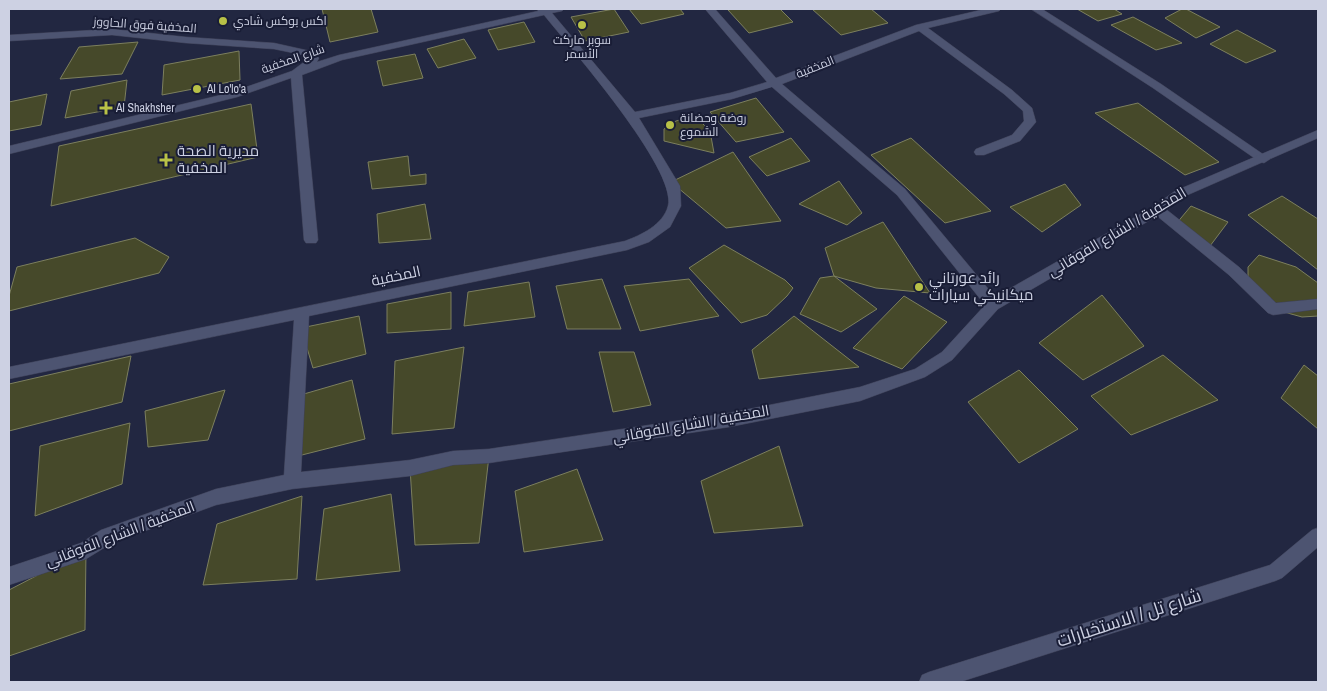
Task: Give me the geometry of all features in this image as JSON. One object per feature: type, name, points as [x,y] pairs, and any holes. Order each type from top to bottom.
[{"type":"street","points":[[710,9],[774,84],[901,192],[993,305]]},
{"type":"street","name":"المخفية","points":[[632,116],[732,96],[774,84],[920,27],[996,9]]},
{"type":"street","points":[[1036,9],[1157,86],[1264,159]]},
{"type":"street","name":"المخفية","points":[[9,373],[626,245],[644,239],[655,232],[671,215],[675,206],[674,186],[632,116],[549,10]]},
{"type":"street","name":"شارع المخفية","points":[[9,150],[233,95],[339,58],[549,10]]},
{"type":"street","points":[[920,27],[1008,92],[1028,110],[1030,122],[1016,138],[980,152]]},
{"type":"street","name":"المخفية فوق الحاووز","points":[[9,38],[112,32],[186,40],[274,46],[306,53],[314,58],[312,62],[296,73]]},
{"type":"street","points":[[296,73],[311,240]]},
{"type":"street","name":"المخفية / الشارع الفوقاني","points":[[9,576],[86,550],[107,536],[181,509],[216,498],[292,481],[410,468],[453,458],[489,456],[729,420],[860,394],[920,373],[947,356],[993,305],[1158,210],[1179,194],[1264,159],[1318,134]]},
{"type":"street","points":[[1158,210],[1234,271],[1273,309],[1318,304]]},
{"type":"street","points":[[292,481],[302,312]]},
{"type":"street","name":"شارع تل / الاستخبارات","points":[[929,682],[1275,572],[1318,536]]},
{"type":"building","points":[[322,9],[371,9],[378,32],[330,42]]},
{"type":"building","points":[[614,9],[629,32],[585,41],[571,17]]},
{"type":"building","points":[[629,9],[680,9],[684,14],[641,24]]},
{"type":"building","points":[[780,9],[793,22],[749,33],[728,10]]},
{"type":"building","points":[[812,9],[871,9],[888,23],[841,35]]},
{"type":"building","points":[[1077,9],[1114,9],[1122,14],[1098,21]]},
{"type":"building","points":[[1182,9],[1186,9],[1220,27],[1196,38],[1165,18]]},
{"type":"building","points":[[1133,17],[1182,43],[1156,50],[1111,25]]},
{"type":"building","points":[[524,22],[535,42],[498,50],[488,30]]},
{"type":"building","points":[[1237,30],[1276,51],[1246,63],[1210,44]]},
{"type":"building","points":[[464,39],[476,58],[438,68],[427,49]]},
{"type":"building","points":[[138,42],[122,74],[60,79],[79,47]]},
{"type":"building","points":[[239,51],[240,80],[162,95],[164,65]]},
{"type":"building","points":[[415,54],[423,78],[383,86],[377,61]]},
{"type":"building","points":[[127,80],[124,107],[65,118],[71,91]]},
{"type":"building","points":[[47,94],[41,125],[9,131],[9,102]]},
{"type":"building","points":[[756,98],[784,132],[736,142],[710,112]]},
{"type":"building","points":[[1138,103],[1219,162],[1185,175],[1095,113]]},
{"type":"building","points":[[251,104],[258,157],[51,206],[59,146]]},
{"type":"building","points":[[695,116],[710,131],[714,153],[664,141],[664,129],[676,121]]},
{"type":"building","points":[[791,138],[810,161],[767,176],[749,157]]},
{"type":"building","points":[[911,138],[991,211],[945,223],[871,155]]},
{"type":"building","points":[[733,152],[781,221],[726,228],[671,182]]},
{"type":"building","points":[[408,156],[410,176],[426,174],[426,184],[372,189],[368,162]]},
{"type":"building","points":[[839,181],[862,213],[847,225],[799,204]]},
{"type":"building","points":[[1065,184],[1081,205],[1042,232],[1010,207]]},
{"type":"building","points":[[1282,196],[1318,219],[1318,270],[1248,215]]},
{"type":"building","points":[[425,204],[431,239],[379,243],[377,214]]},
{"type":"building","points":[[1191,206],[1228,222],[1207,250],[1176,224]]},
{"type":"building","points":[[883,222],[930,293],[876,288],[834,276],[825,248]]},
{"type":"building","points":[[135,238],[169,257],[159,273],[9,311],[9,296],[17,267]]},
{"type":"building","points":[[724,245],[785,280],[793,288],[767,315],[741,323],[689,268]]},
{"type":"building","points":[[1259,255],[1296,267],[1318,283],[1318,316],[1302,317],[1273,309],[1248,284],[1248,267]]},
{"type":"building","points":[[834,276],[877,309],[841,332],[800,314],[820,278]]},
{"type":"building","points":[[602,279],[621,329],[567,329],[556,286]]},
{"type":"building","points":[[689,279],[719,316],[640,331],[624,286]]},
{"type":"building","points":[[529,282],[535,317],[464,326],[468,292]]},
{"type":"building","points":[[451,292],[451,329],[387,333],[387,304]]},
{"type":"building","points":[[1102,295],[1144,346],[1083,380],[1039,343]]},
{"type":"building","points":[[904,296],[947,322],[902,369],[853,348]]},
{"type":"building","points":[[359,316],[366,354],[313,368],[301,328]]},
{"type":"building","points":[[794,316],[859,367],[759,379],[752,350]]},
{"type":"building","points":[[464,347],[454,428],[392,434],[395,361]]},
{"type":"building","points":[[599,352],[634,352],[651,405],[613,412]]},
{"type":"building","points":[[1163,355],[1218,400],[1131,435],[1091,396]]},
{"type":"building","points":[[131,356],[122,402],[9,431],[9,384]]},
{"type":"building","points":[[1304,365],[1318,376],[1318,429],[1281,398]]},
{"type":"building","points":[[1019,370],[1078,429],[1019,463],[968,402]]},
{"type":"building","points":[[352,380],[365,439],[294,457],[297,396]]},
{"type":"building","points":[[225,390],[208,440],[148,447],[145,411]]},
{"type":"building","points":[[130,423],[122,484],[35,516],[40,446]]},
{"type":"building","points":[[779,446],[803,526],[714,533],[701,481]]},
{"type":"building","points":[[489,456],[479,543],[415,545],[410,468]]},
{"type":"building","points":[[577,469],[603,540],[524,552],[515,491]]},
{"type":"building","points":[[391,494],[400,571],[316,580],[324,509]]},
{"type":"building","points":[[302,496],[297,579],[203,585],[217,524]]},
{"type":"building","points":[[86,550],[85,630],[9,656],[9,590]]},
{"type":"place","name":"اكس بوكس شادي","points":[[223,21]]},
{"type":"place","name":"سوبر ماركت الأسمر","points":[[582,25]]},
{"type":"place","name":"Al Lo'lo'a","points":[[197,89]]},
{"type":"place","name":"Al Shakhsher","points":[[106,108]]},
{"type":"place","name":"روضة وحضانة الشموع","points":[[670,125]]},
{"type":"place","name":"مديرية الصحة المخفية","points":[[166,160]]},
{"type":"place","name":"رائد عورتاني ميكانيكي سيارات","points":[[919,287]]}]
